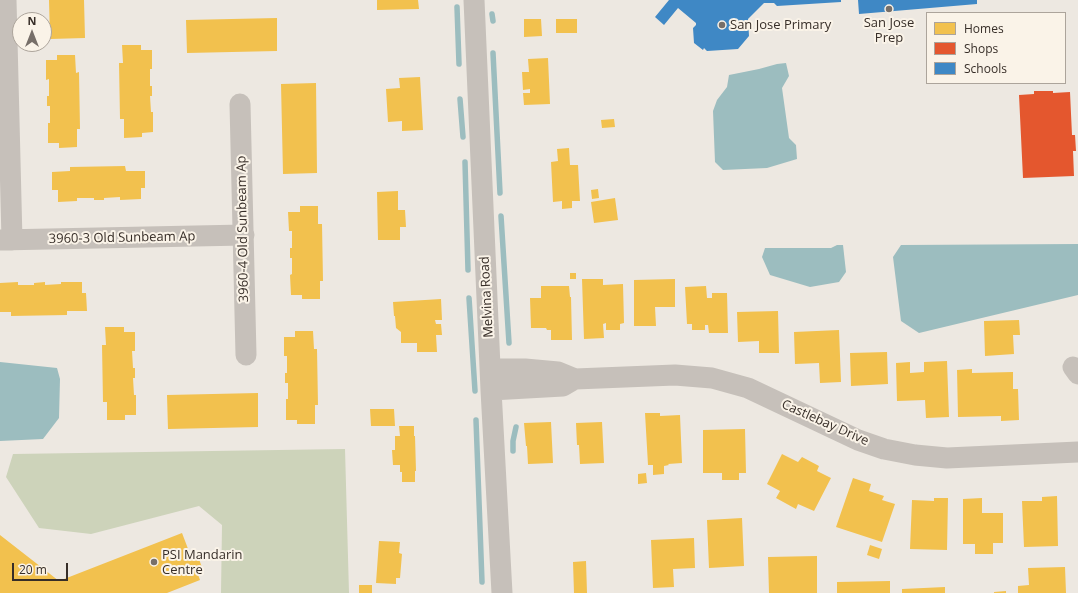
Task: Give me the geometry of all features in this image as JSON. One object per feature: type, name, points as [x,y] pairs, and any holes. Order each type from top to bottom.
[{"type":"street","points":[[6,0],[6,240]]},
{"type":"street","name":"Melvina Road","points":[[474,0],[490,369],[502,593]]},
{"type":"street","name":"3960-4 Old Sunbeam Ap","points":[[240,104],[246,355]]},
{"type":"street","name":"3960-3 Old Sunbeam Ap","points":[[6,240],[244,235]]},
{"type":"street","name":"Castlebay Drive","points":[[490,369],[525,369],[558,372],[575,379],[675,375],[712,378],[748,388],[858,440],[884,449],[915,455],[947,458],[1078,452]]},
{"type":"street","name":"Castlebay Drive","points":[[491,390],[563,386],[575,379]]},
{"type":"green space","points":[[345,449],[349,593],[221,593],[222,525],[199,506],[91,534],[39,528],[6,477],[13,454]]},
{"type":"water","points":[[786,63],[789,76],[782,88],[789,138],[796,145],[797,159],[767,168],[723,170],[715,162],[713,111],[717,100],[727,87],[729,75]]},
{"type":"water","points":[[1078,244],[1078,295],[919,333],[901,321],[893,257],[901,245]]},
{"type":"water","points":[[837,245],[843,245],[846,272],[839,282],[810,287],[770,275],[762,257],[765,248],[831,248]]},
{"type":"water","points":[[0,362],[57,368],[60,379],[59,418],[43,439],[0,441]]},
{"type":"building: Homes","points":[[49,0],[84,0],[85,38],[52,39],[52,12],[49,12]]},
{"type":"building: Homes","points":[[377,0],[418,0],[419,9],[377,10]]},
{"type":"building: Homes","points":[[277,18],[277,51],[187,53],[186,20]]},
{"type":"building: Homes","points":[[524,19],[541,19],[542,36],[524,37]]},
{"type":"building: Homes","points":[[556,19],[577,19],[577,33],[556,33]]},
{"type":"building: Homes","points":[[122,45],[141,45],[141,50],[152,50],[150,86],[152,86],[152,96],[150,96],[151,112],[153,112],[153,132],[142,133],[142,137],[124,138],[124,119],[120,119],[119,63],[123,63]]},
{"type":"building: Homes","points":[[57,55],[75,55],[76,73],[79,72],[80,129],[77,129],[77,147],[59,148],[59,143],[48,143],[50,106],[47,106],[47,96],[49,96],[49,79],[46,80],[46,60],[57,60]]},
{"type":"building: Homes","points":[[548,58],[550,104],[524,105],[523,93],[530,93],[530,89],[523,90],[522,72],[529,72],[528,59]]},
{"type":"building: Homes","points":[[420,77],[423,130],[402,131],[402,121],[388,122],[386,89],[400,88],[399,78]]},
{"type":"building: Homes","points":[[316,83],[317,173],[283,174],[281,84]]},
{"type":"building: Homes","points":[[614,119],[615,127],[602,128],[601,120]]},
{"type":"building: Homes","points":[[569,148],[570,165],[578,165],[580,201],[572,201],[572,208],[562,209],[562,201],[553,202],[551,162],[558,161],[557,149]]},
{"type":"building: Homes","points":[[125,166],[126,171],[145,171],[145,188],[141,188],[141,199],[120,200],[120,197],[94,200],[94,198],[77,198],[77,201],[58,202],[58,190],[52,190],[52,172],[70,171],[70,167]]},
{"type":"building: Homes","points":[[598,189],[599,198],[592,199],[591,190]]},
{"type":"building: Homes","points":[[398,191],[398,210],[405,210],[406,227],[400,227],[400,240],[378,240],[377,192]]},
{"type":"building: Homes","points":[[615,198],[618,220],[594,223],[591,202]]},
{"type":"building: Homes","points":[[300,206],[318,206],[318,224],[322,224],[323,281],[320,281],[320,299],[302,299],[302,295],[291,295],[290,275],[292,274],[292,258],[290,258],[290,248],[292,248],[292,231],[289,231],[288,212],[300,212]]},
{"type":"building: Homes","points":[[570,273],[576,273],[576,279],[570,279]]},
{"type":"building: Homes","points":[[582,279],[603,279],[603,285],[623,284],[624,323],[620,324],[620,330],[606,330],[606,323],[603,324],[604,338],[584,339]]},
{"type":"building: Homes","points":[[675,279],[675,307],[655,307],[656,326],[634,326],[634,280]]},
{"type":"building: Homes","points":[[18,282],[18,285],[34,285],[34,283],[45,282],[45,285],[61,284],[61,282],[82,282],[82,293],[86,293],[87,311],[67,311],[67,315],[11,316],[11,312],[0,312],[0,283]]},
{"type":"building: Homes","points":[[541,286],[569,286],[571,297],[572,340],[551,340],[551,330],[547,330],[546,328],[531,328],[530,298],[541,298]]},
{"type":"building: Homes","points":[[706,286],[707,298],[712,298],[712,293],[727,293],[728,333],[709,333],[708,325],[705,325],[705,330],[692,330],[692,324],[687,324],[685,287]]},
{"type":"building: Homes","points":[[441,299],[442,320],[435,320],[436,324],[441,324],[442,335],[436,335],[437,352],[417,352],[417,343],[401,343],[401,332],[396,328],[393,302]]},
{"type":"building: Homes","points":[[778,311],[779,353],[759,353],[759,341],[738,342],[737,312]]},
{"type":"building: Homes","points":[[1019,320],[1020,335],[1013,335],[1014,354],[985,356],[984,321]]},
{"type":"building: Homes","points":[[105,327],[124,327],[124,332],[135,332],[135,351],[132,351],[133,368],[135,368],[135,378],[133,378],[134,395],[136,395],[136,415],[125,415],[125,420],[107,420],[107,402],[103,402],[102,345],[106,345]]},
{"type":"building: Homes","points":[[839,330],[841,382],[820,383],[819,363],[795,364],[794,332]]},
{"type":"building: Homes","points":[[295,331],[313,331],[314,349],[317,349],[318,405],[315,405],[315,424],[297,424],[297,420],[286,420],[288,383],[285,383],[285,373],[287,373],[287,356],[284,356],[284,337],[295,337]]},
{"type":"building: Homes","points":[[887,352],[888,384],[851,386],[850,353]]},
{"type":"building: Homes","points":[[947,361],[949,417],[926,418],[925,400],[897,401],[896,363],[910,362],[910,373],[924,372],[924,362]]},
{"type":"building: Homes","points":[[972,369],[972,373],[1013,372],[1013,389],[1018,389],[1019,420],[1001,421],[1001,416],[958,417],[957,370]]},
{"type":"building: Homes","points":[[258,393],[258,427],[168,429],[167,395]]},
{"type":"building: Homes","points":[[370,409],[394,409],[395,426],[371,426]]},
{"type":"building: Homes","points":[[645,413],[660,413],[660,416],[680,415],[682,463],[668,464],[669,465],[664,466],[664,474],[653,475],[653,465],[648,465]]},
{"type":"building: Homes","points":[[551,422],[553,463],[528,464],[524,423]]},
{"type":"building: Homes","points":[[602,422],[604,463],[580,464],[576,423]]},
{"type":"building: Homes","points":[[399,426],[414,426],[415,482],[402,482],[400,465],[393,465],[392,450],[395,450],[395,436],[400,436]]},
{"type":"building: Homes","points":[[745,429],[746,473],[739,473],[739,480],[722,480],[722,473],[703,473],[703,430]]},
{"type":"building: Homes","points":[[782,454],[798,462],[802,457],[819,466],[817,471],[831,478],[814,511],[798,504],[796,509],[776,498],[780,491],[767,484]]},
{"type":"building: Homes","points":[[646,473],[647,483],[638,484],[638,474]]},
{"type":"building: Homes","points":[[853,478],[871,484],[869,491],[884,496],[882,500],[895,504],[882,542],[836,527]]},
{"type":"building: Homes","points":[[1057,496],[1058,546],[1024,547],[1022,501],[1042,501],[1042,497]]},
{"type":"building: Homes","points":[[934,498],[948,498],[947,550],[910,549],[912,500],[934,501]]},
{"type":"building: Homes","points":[[982,498],[982,513],[1003,513],[1003,543],[993,543],[993,554],[975,554],[975,544],[963,544],[963,499]]},
{"type":"building: Homes","points":[[742,518],[744,566],[709,568],[707,520]]},
{"type":"building: Homes","name":"PSI Mandarin Centre","points":[[182,533],[190,554],[196,551],[203,570],[197,572],[200,580],[167,593],[0,593],[0,535],[59,581]]},
{"type":"building: Homes","points":[[694,538],[695,568],[673,569],[674,587],[653,588],[651,540]]},
{"type":"building: Homes","points":[[379,541],[400,542],[399,553],[402,554],[400,578],[396,578],[396,584],[376,583]]},
{"type":"building: Homes","points":[[870,545],[882,549],[879,559],[867,555]]},
{"type":"building: Homes","points":[[817,556],[817,593],[769,593],[768,557]]},
{"type":"building: Homes","points":[[586,561],[587,593],[574,593],[573,562]]},
{"type":"building: Homes","points":[[1065,567],[1066,593],[1018,593],[1018,586],[1029,585],[1028,568]]},
{"type":"building: Homes","points":[[890,581],[890,593],[837,593],[837,582]]},
{"type":"building: Homes","points":[[359,585],[372,585],[372,593],[359,593]]},
{"type":"building: Homes","points":[[945,587],[945,593],[902,593],[902,589]]},
{"type":"building: Homes","points":[[1006,591],[1006,593],[994,593],[994,592]]},
{"type":"building: Shops","points":[[1034,91],[1053,91],[1053,93],[1070,92],[1072,135],[1075,135],[1076,151],[1073,151],[1074,176],[1023,178],[1019,95],[1034,94]]},
{"type":"building: Schools","name":"San Jose Primary","points":[[669,0],[841,0],[841,2],[777,6],[774,3],[764,3],[748,19],[749,36],[738,49],[707,51],[704,48],[703,50],[694,43],[693,28],[696,23],[678,8],[664,25],[655,17]]},
{"type":"building: Schools","name":"San Jose Prep","points":[[858,0],[977,0],[977,4],[859,14]]},
{"type":"waterway","points":[[457,7],[459,64]]},
{"type":"waterway","points":[[492,14],[493,21]]},
{"type":"waterway","points":[[493,53],[500,193]]},
{"type":"waterway","points":[[460,99],[463,137]]},
{"type":"waterway","points":[[465,162],[468,270]]},
{"type":"waterway","points":[[501,216],[509,343]]},
{"type":"waterway","points":[[469,298],[475,391]]},
{"type":"waterway","points":[[476,420],[482,582]]},
{"type":"waterway","points":[[513,451],[513,441],[516,427]]},
{"type":"place","name":"San Jose Prep","points":[[889,9]]},
{"type":"place","name":"San Jose Primary","points":[[722,25]]},
{"type":"place","name":"PSI Mandarin Centre","points":[[154,562]]}]
